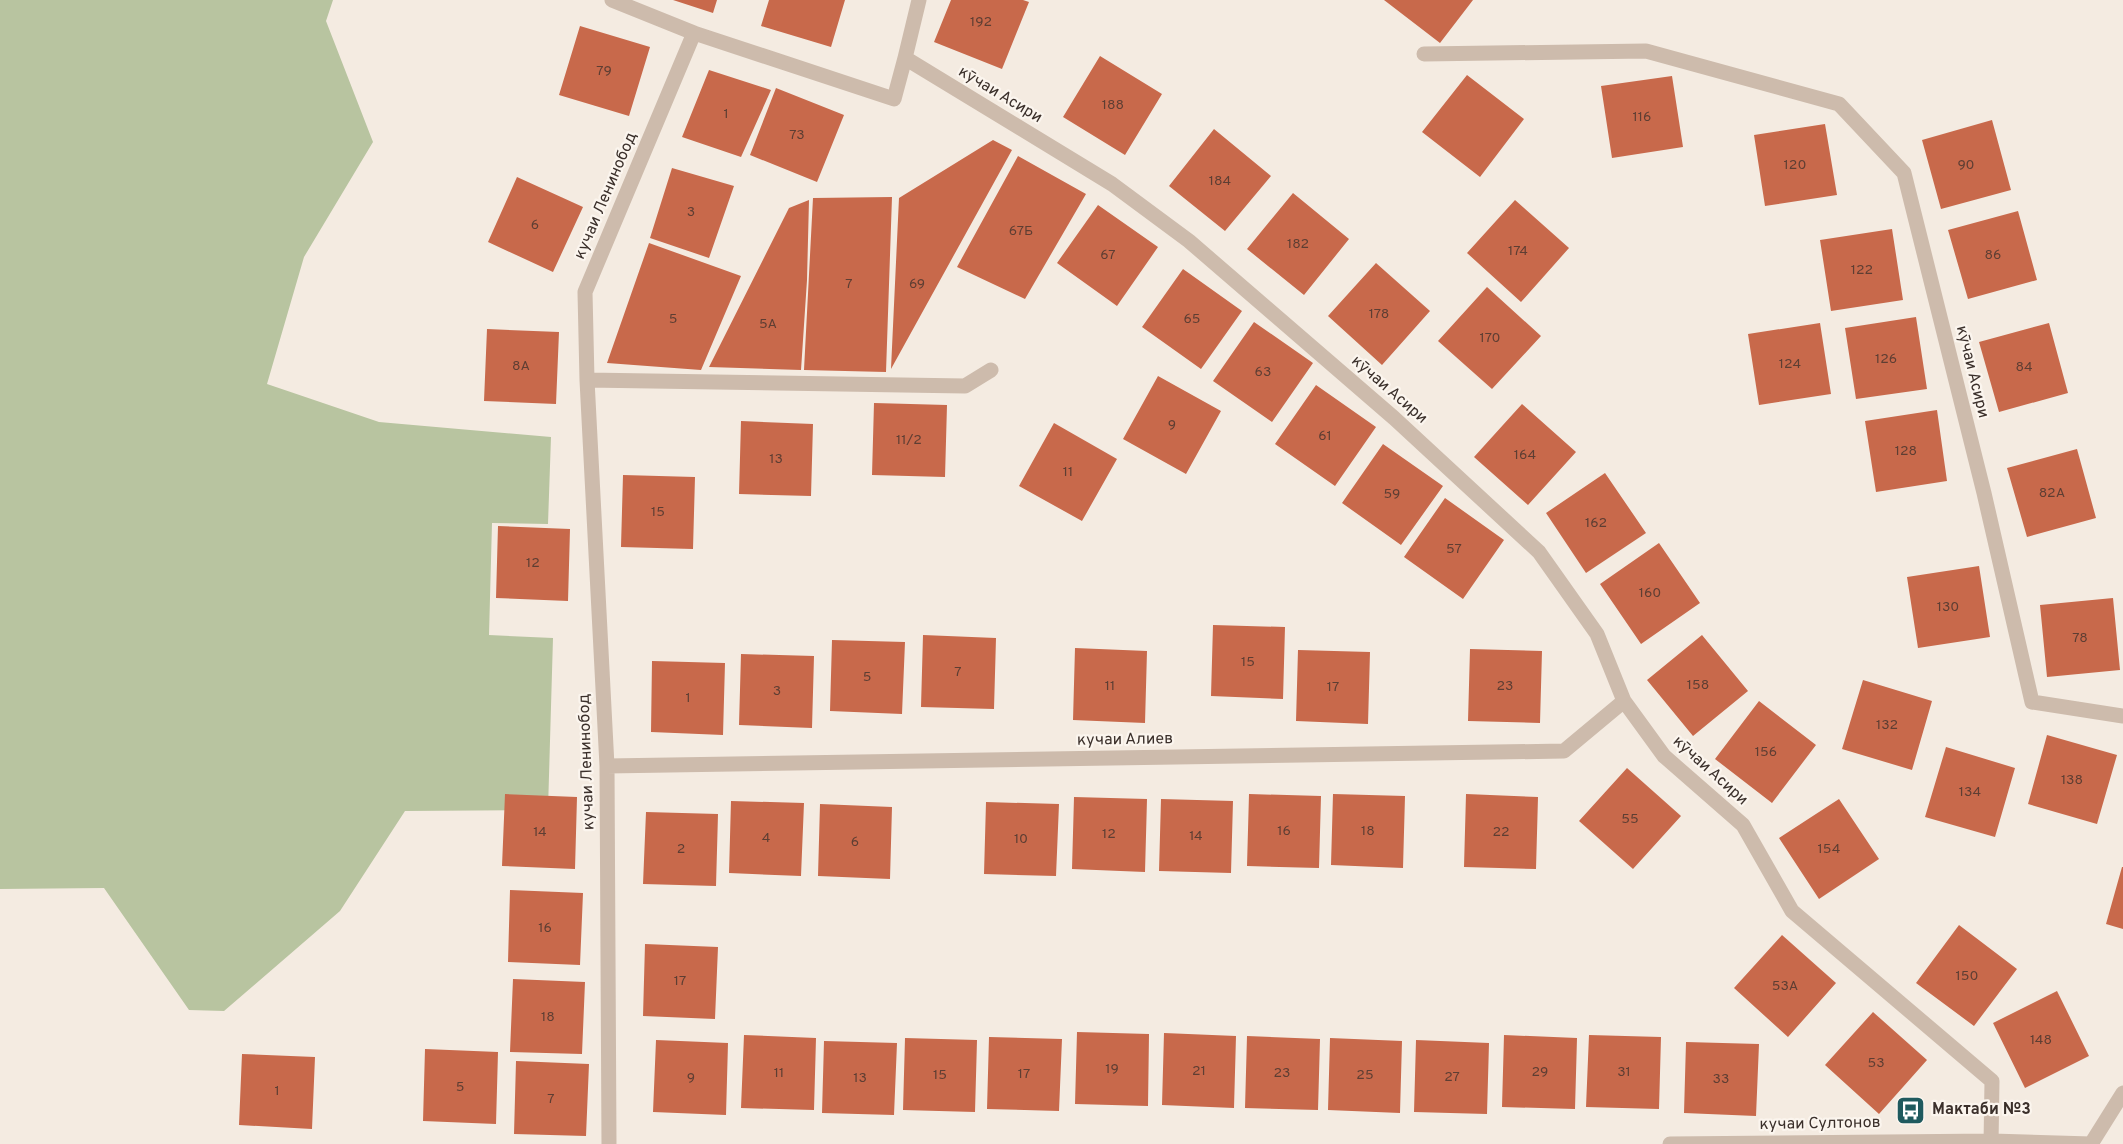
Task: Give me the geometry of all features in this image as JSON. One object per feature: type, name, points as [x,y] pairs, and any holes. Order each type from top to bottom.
[{"type":"street","points":[[612,0],[694,33],[894,99],[919,0]]},
{"type":"street","name":"кучаи Ленинобод","points":[[609,1144],[607,766],[587,380],[585,292],[694,33]]},
{"type":"street","name":"кӯчаи Асири","points":[[1424,54],[1646,51],[1839,104],[1904,173],[1984,494],[2032,702],[2123,716]]},
{"type":"street","name":"кӯчаи Асири","points":[[905,58],[1112,184],[1189,242],[1394,418],[1539,552],[1597,634],[1624,701],[1664,756],[1743,825],[1792,911],[1992,1081],[1992,1142]]},
{"type":"street","points":[[587,380],[965,386],[991,370]]},
{"type":"street","name":"кучаи Алиев","points":[[607,766],[1564,751],[1624,701]]},
{"type":"street","name":"кучаи Султонов","points":[[1670,1144],[1992,1142],[2092,1144],[2123,1093]]},
{"type":"green space","points":[[0,0],[333,0],[326,21],[373,142],[304,257],[267,384],[379,422],[551,437],[548,524],[492,523],[489,635],[553,638],[548,810],[405,811],[340,911],[224,1011],[189,1010],[104,888],[0,889]]},
{"type":"building","points":[[673,0],[717,0],[713,13]]},
{"type":"building","points":[[769,0],[845,0],[831,47],[761,26]]},
{"type":"building","points":[[951,0],[1023,0],[1029,2],[1002,69],[934,42]]},
{"type":"building","points":[[1384,0],[1473,0],[1440,43]]},
{"type":"building","points":[[580,26],[650,47],[629,116],[559,95]]},
{"type":"building","points":[[1100,56],[1162,94],[1125,155],[1063,117]]},
{"type":"building","points":[[709,70],[771,90],[741,157],[682,137]]},
{"type":"building","points":[[1467,75],[1524,119],[1480,177],[1422,132]]},
{"type":"building","points":[[1672,76],[1683,147],[1612,158],[1601,86]]},
{"type":"building","points":[[776,88],[844,115],[817,182],[750,155]]},
{"type":"building","points":[[1992,120],[2011,190],[1941,209],[1922,140]]},
{"type":"building","points":[[1825,124],[1837,195],[1765,206],[1754,135]]},
{"type":"building","points":[[1214,129],[1271,176],[1225,231],[1169,186]]},
{"type":"building","points":[[993,140],[1012,150],[891,369],[899,198]]},
{"type":"building","points":[[1018,156],[1086,194],[1025,299],[957,267]]},
{"type":"building","points":[[672,168],[734,186],[709,258],[650,238]]},
{"type":"building","points":[[517,177],[583,207],[553,272],[488,242]]},
{"type":"building","points":[[1293,193],[1349,239],[1304,295],[1247,249]]},
{"type":"building","points":[[892,197],[886,372],[804,370],[813,198]]},
{"type":"building","points":[[809,200],[801,370],[709,367],[789,208]]},
{"type":"building","points":[[1515,200],[1569,248],[1521,302],[1467,253]]},
{"type":"building","points":[[1098,205],[1158,247],[1117,306],[1057,263]]},
{"type":"building","points":[[2018,211],[2037,280],[1968,299],[1948,230]]},
{"type":"building","points":[[1892,229],[1903,300],[1831,311],[1820,240]]},
{"type":"building","points":[[649,243],[741,276],[701,370],[607,363]]},
{"type":"building","points":[[1376,263],[1430,311],[1382,365],[1328,316]]},
{"type":"building","points":[[1183,269],[1242,311],[1201,369],[1142,327]]},
{"type":"building","points":[[1487,287],[1541,336],[1492,389],[1438,341]]},
{"type":"building","points":[[1916,317],[1927,389],[1856,399],[1845,328]]},
{"type":"building","points":[[1254,322],[1313,363],[1272,422],[1213,381]]},
{"type":"building","points":[[1820,323],[1831,394],[1759,405],[1748,334]]},
{"type":"building","points":[[2049,323],[2068,393],[1999,412],[1979,342]]},
{"type":"building","points":[[487,329],[559,332],[556,404],[484,401]]},
{"type":"building","points":[[1158,376],[1221,411],[1186,474],[1123,439]]},
{"type":"building","points":[[1316,385],[1376,427],[1335,486],[1275,444]]},
{"type":"building","points":[[874,403],[947,405],[945,477],[872,475]]},
{"type":"building","points":[[1522,404],[1576,452],[1528,505],[1474,457]]},
{"type":"building","points":[[1937,410],[1947,481],[1876,492],[1865,421]]},
{"type":"building","points":[[741,421],[813,424],[811,496],[739,494]]},
{"type":"building","points":[[1054,423],[1117,459],[1082,521],[1019,486]]},
{"type":"building","points":[[1383,444],[1443,486],[1401,545],[1342,503]]},
{"type":"building","points":[[2077,449],[2096,518],[2027,537],[2007,468]]},
{"type":"building","points":[[1605,473],[1646,533],[1586,573],[1546,513]]},
{"type":"building","points":[[623,475],[695,477],[693,549],[621,547]]},
{"type":"building","points":[[1445,498],[1504,540],[1463,599],[1404,557]]},
{"type":"building","points":[[498,526],[570,529],[568,601],[496,598]]},
{"type":"building","points":[[1659,543],[1700,603],[1641,644],[1600,584]]},
{"type":"building","points":[[1979,566],[1990,637],[1918,648],[1907,577]]},
{"type":"building","points":[[2113,598],[2120,670],[2047,677],[2040,605]]},
{"type":"building","points":[[1213,625],[1285,627],[1283,699],[1211,696]]},
{"type":"building","points":[[923,635],[996,638],[994,709],[921,707]]},
{"type":"building","points":[[1702,635],[1748,691],[1693,736],[1647,680]]},
{"type":"building","points":[[832,640],[905,642],[902,714],[830,711]]},
{"type":"building","points":[[1075,648],[1147,651],[1145,723],[1073,720]]},
{"type":"building","points":[[1470,649],[1542,651],[1540,723],[1468,721]]},
{"type":"building","points":[[1298,650],[1370,652],[1368,724],[1296,721]]},
{"type":"building","points":[[741,654],[814,656],[812,728],[739,725]]},
{"type":"building","points":[[652,661],[725,663],[723,735],[651,732]]},
{"type":"building","points":[[1863,680],[1932,701],[1912,770],[1842,749]]},
{"type":"building","points":[[1759,701],[1816,745],[1772,803],[1715,759]]},
{"type":"building","points":[[2047,735],[2117,755],[2097,824],[2028,804]]},
{"type":"building","points":[[1946,747],[2015,768],[1995,837],[1925,817]]},
{"type":"building","points":[[1627,768],[1681,816],[1633,869],[1579,821]]},
{"type":"building","points":[[505,794],[577,797],[575,869],[502,866]]},
{"type":"building","points":[[1249,794],[1321,796],[1319,868],[1247,866]]},
{"type":"building","points":[[1333,794],[1405,796],[1403,868],[1331,865]]},
{"type":"building","points":[[1466,794],[1538,797],[1536,869],[1464,867]]},
{"type":"building","points":[[1074,797],[1147,799],[1145,872],[1072,869]]},
{"type":"building","points":[[1161,799],[1233,801],[1231,873],[1159,871]]},
{"type":"building","points":[[1839,799],[1879,859],[1819,899],[1779,838]]},
{"type":"building","points":[[731,801],[804,803],[801,876],[729,873]]},
{"type":"building","points":[[986,802],[1059,804],[1056,876],[984,874]]},
{"type":"building","points":[[820,804],[892,807],[890,879],[818,876]]},
{"type":"building","points":[[646,812],[718,814],[716,886],[643,884]]},
{"type":"building","points":[[2123,867],[2123,929],[2106,924]]},
{"type":"building","points":[[510,890],[583,893],[580,965],[508,962]]},
{"type":"building","points":[[1959,925],[2017,969],[1974,1026],[1916,983]]},
{"type":"building","points":[[1782,935],[1836,983],[1788,1037],[1734,988]]},
{"type":"building","points":[[645,944],[718,947],[715,1019],[643,1016]]},
{"type":"building","points":[[513,979],[585,982],[582,1054],[510,1052]]},
{"type":"building","points":[[2057,991],[2089,1056],[2025,1088],[1993,1023]]},
{"type":"building","points":[[1873,1012],[1927,1060],[1879,1114],[1825,1065]]},
{"type":"building","points":[[1077,1032],[1149,1034],[1148,1106],[1075,1104]]},
{"type":"building","points":[[1164,1033],[1236,1036],[1234,1108],[1162,1105]]},
{"type":"building","points":[[744,1035],[816,1038],[814,1110],[741,1108]]},
{"type":"building","points":[[1504,1035],[1577,1038],[1575,1109],[1502,1107]]},
{"type":"building","points":[[1589,1035],[1661,1037],[1659,1109],[1586,1107]]},
{"type":"building","points":[[1247,1036],[1320,1039],[1318,1110],[1245,1108]]},
{"type":"building","points":[[989,1037],[1062,1039],[1059,1111],[987,1109]]},
{"type":"building","points":[[905,1038],[977,1040],[975,1112],[903,1110]]},
{"type":"building","points":[[1330,1038],[1402,1041],[1400,1113],[1328,1110]]},
{"type":"building","points":[[656,1040],[728,1043],[726,1115],[653,1112]]},
{"type":"building","points":[[1416,1040],[1489,1043],[1487,1114],[1414,1112]]},
{"type":"building","points":[[824,1041],[897,1043],[894,1115],[822,1113]]},
{"type":"building","points":[[1686,1042],[1759,1044],[1756,1116],[1684,1113]]},
{"type":"building","points":[[425,1049],[498,1052],[496,1124],[423,1121]]},
{"type":"building","points":[[242,1054],[315,1057],[312,1129],[239,1125]]},
{"type":"building","points":[[516,1061],[589,1064],[586,1136],[514,1134]]},
{"type":"place","name":"Мактаби №3","points":[[1911,1110]]}]
